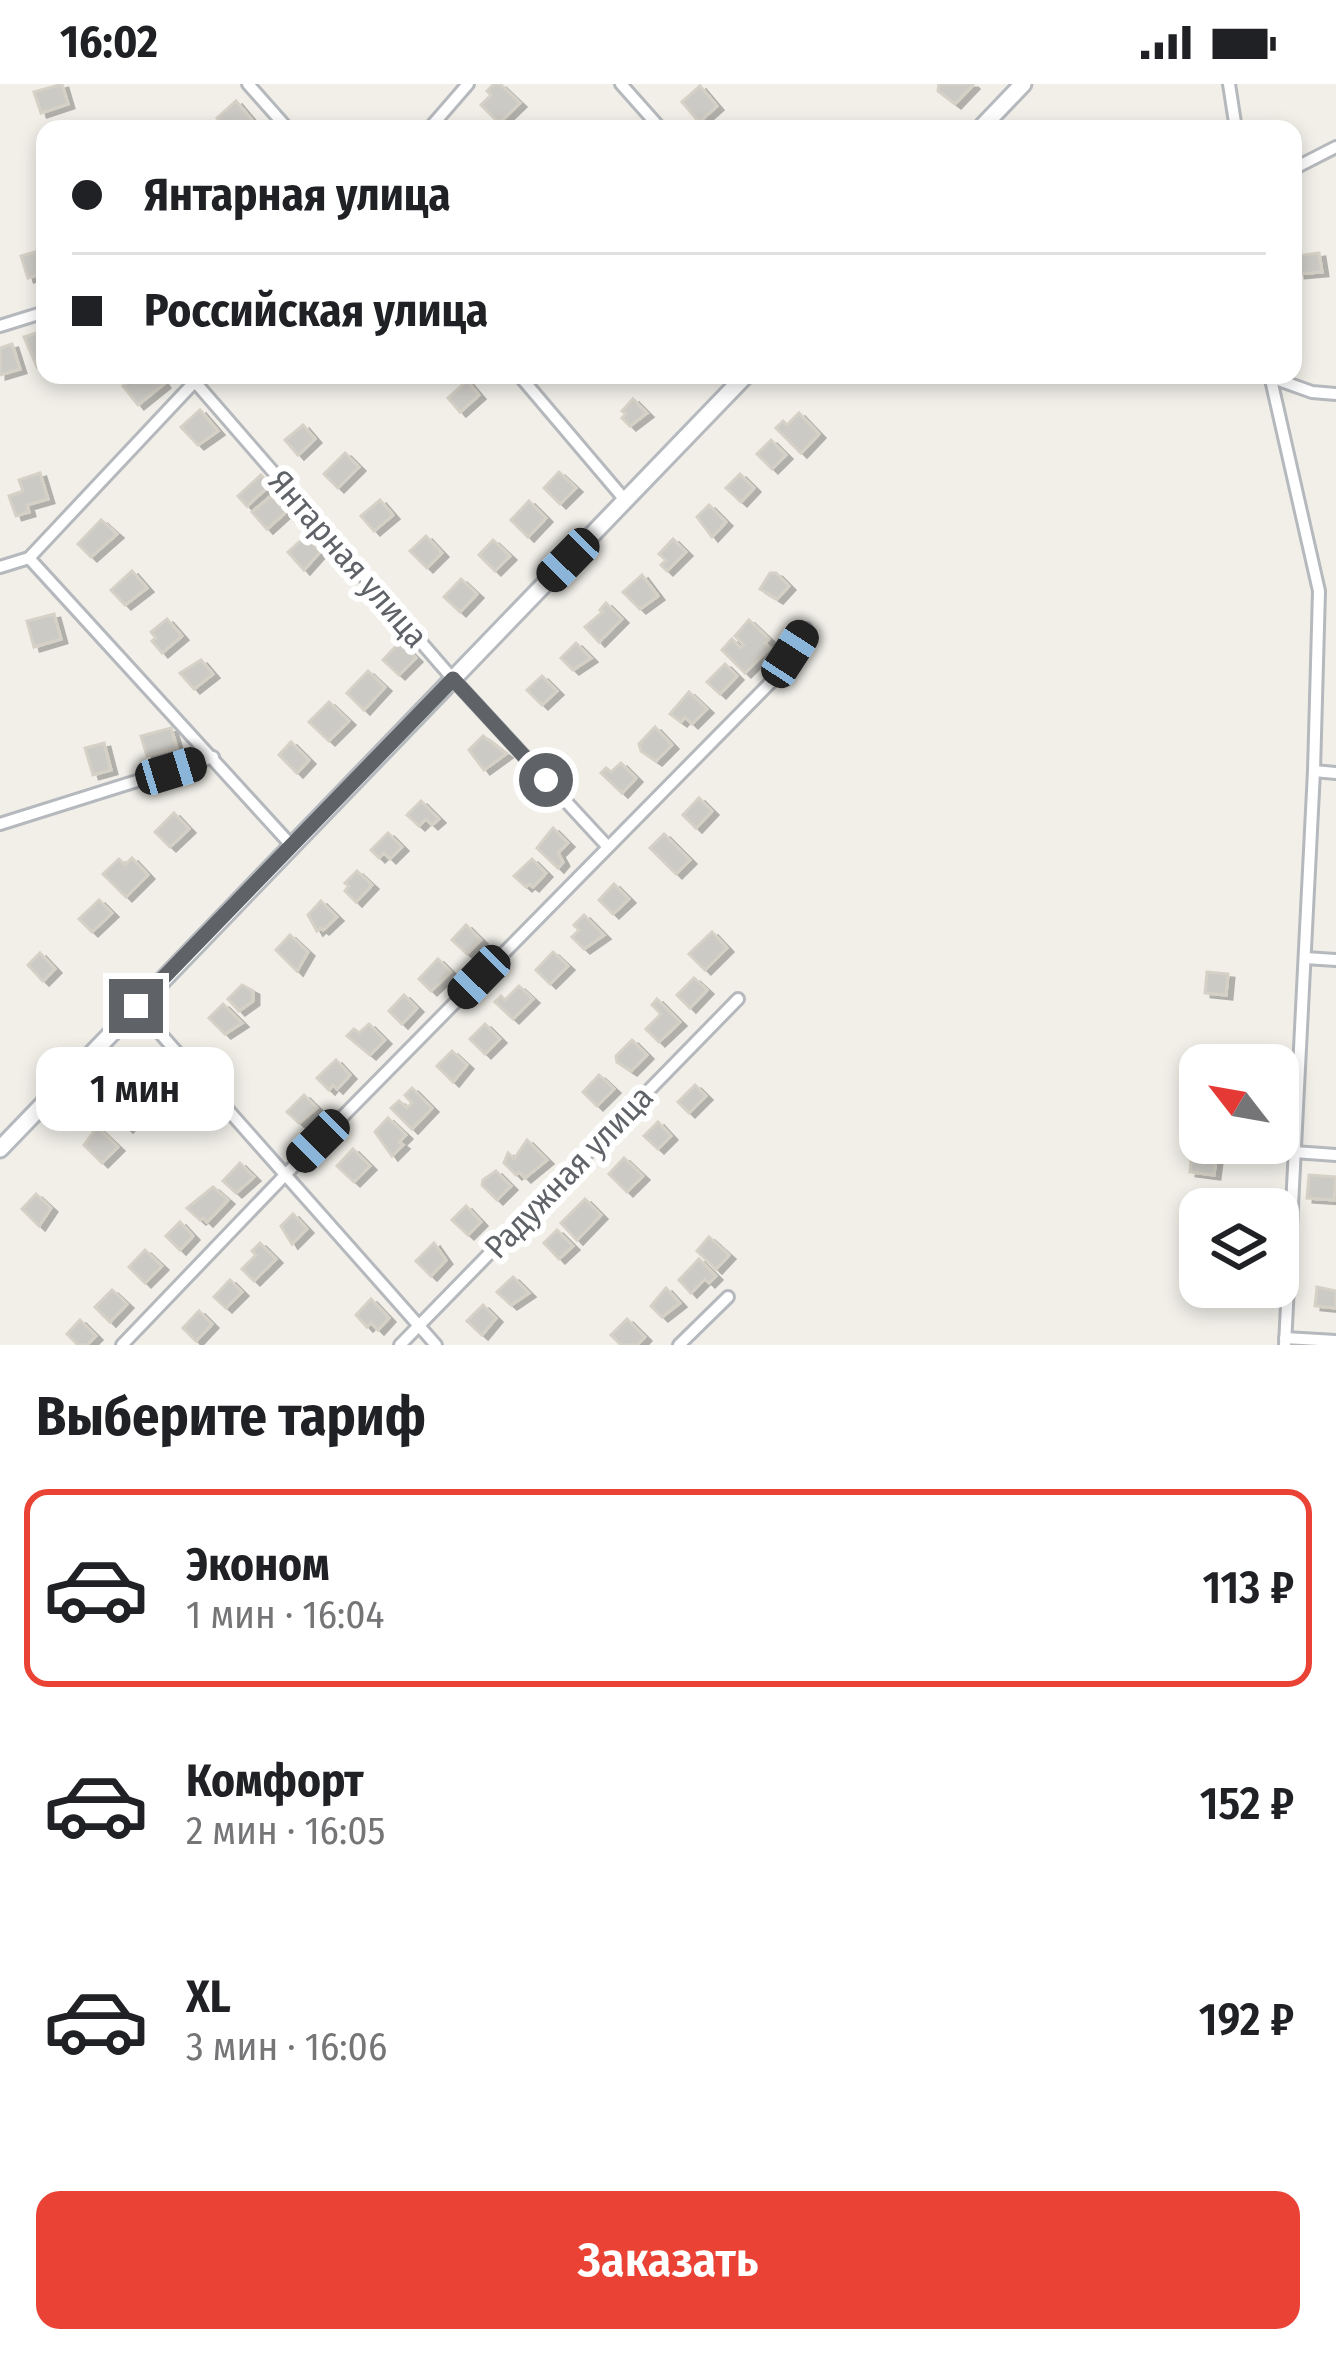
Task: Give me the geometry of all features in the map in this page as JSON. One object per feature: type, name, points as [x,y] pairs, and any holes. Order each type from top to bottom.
[{"type":"main road","points":[[988,120],[1019,85]]},
{"type":"main road","points":[[0,1148],[737,384]]},
{"type":"street","points":[[248,84],[280,120]]},
{"type":"street","points":[[437,120],[468,84]]},
{"type":"street","points":[[622,84],[653,120]]},
{"type":"street","points":[[1229,84],[1235,120]]},
{"type":"street","points":[[1302,164],[1336,147]]},
{"type":"street","points":[[0,326],[36,315]]},
{"type":"street","points":[[0,567],[29,558],[189,384]]},
{"type":"street","name":"Янтарная улица","points":[[201,384],[453,679],[608,847]]},
{"type":"street","points":[[527,384],[625,500]]},
{"type":"street","points":[[1272,384],[1318,590],[1299,1064]]},
{"type":"street","points":[[1291,384],[1336,394]]},
{"type":"street","points":[[29,558],[292,845]]},
{"type":"street","points":[[1318,590],[1336,591]]},
{"type":"street","points":[[122,1345],[775,678],[806,629]]},
{"type":"street","points":[[0,824],[213,758]]},
{"type":"street","points":[[1314,771],[1336,773]]},
{"type":"street","points":[[1305,958],[1336,960]]},
{"type":"street","name":"Радужная улица","points":[[400,1345],[738,999]]},
{"type":"street","points":[[136,1006],[436,1345]]},
{"type":"street","points":[[1299,1152],[1336,1155]]},
{"type":"street","points":[[1293,1164],[1285,1341],[1336,1341]]},
{"type":"street","points":[[679,1345],[728,1297]]},
{"type":"building","points":[[62,84],[68,104],[41,113],[34,92]]},
{"type":"building","points":[[500,84],[520,103],[496,120],[481,105],[491,95],[487,91]]},
{"type":"building","points":[[939,84],[973,85],[955,104],[938,91]]},
{"type":"building","points":[[700,86],[717,106],[697,120],[682,102]]},
{"type":"building","points":[[236,101],[252,120],[219,120]]},
{"type":"building","points":[[36,252],[36,275],[28,278],[21,256]]},
{"type":"building","points":[[1319,253],[1322,272],[1302,274],[1302,255]]},
{"type":"building","points":[[36,333],[36,365],[24,337]]},
{"type":"building","points":[[12,344],[20,369],[0,375],[0,348]]},
{"type":"building","points":[[125,384],[164,384],[138,405]]},
{"type":"building","points":[[464,384],[479,395],[460,412],[448,398]]},
{"type":"building","points":[[633,399],[647,413],[630,426],[622,411]]},
{"type":"building","points":[[200,410],[218,431],[198,445],[181,427]]},
{"type":"building","points":[[799,413],[819,434],[801,453],[776,428]]},
{"type":"building","points":[[303,425],[315,439],[298,455],[285,440]]},
{"type":"building","points":[[771,440],[786,455],[772,469],[757,454]]},
{"type":"building","points":[[345,453],[359,467],[338,488],[324,474]]},
{"type":"building","points":[[559,472],[576,488],[560,504],[544,488]]},
{"type":"building","points":[[40,473],[48,499],[27,505],[29,512],[16,516],[9,496],[23,491],[19,480]]},
{"type":"building","points":[[740,474],[754,488],[741,502],[726,488]]},
{"type":"building","points":[[261,475],[270,485],[247,506],[238,496]]},
{"type":"building","points":[[271,496],[286,512],[267,529],[252,512]]},
{"type":"building","points":[[380,500],[393,515],[374,531],[361,516]]},
{"type":"building","points":[[529,501],[546,518],[528,537],[511,520]]},
{"type":"building","points":[[709,505],[726,522],[712,537],[697,517]]},
{"type":"building","points":[[101,520],[117,534],[91,557],[78,544]]},
{"type":"building","points":[[306,536],[320,552],[304,570],[288,552]]},
{"type":"building","points":[[426,536],[442,553],[427,568],[410,551]]},
{"type":"building","points":[[673,539],[686,552],[667,571],[661,565],[666,560],[659,554]]},
{"type":"building","points":[[493,540],[510,556],[495,571],[479,555]]},
{"type":"building","points":[[132,571],[147,588],[125,605],[111,590]]},
{"type":"building","points":[[770,573],[789,586],[777,599],[760,589]]},
{"type":"building","points":[[642,575],[658,596],[640,609],[623,592]]},
{"type":"building","points":[[461,579],[477,594],[460,612],[444,597]]},
{"type":"building","points":[[606,603],[622,619],[599,642],[585,627],[603,612]]},
{"type":"building","points":[[54,614],[61,639],[34,647],[27,621]]},
{"type":"building","points":[[167,619],[182,636],[162,653],[151,632]]},
{"type":"building","points":[[749,620],[769,639],[765,643],[770,648],[745,673],[722,650],[732,639],[741,648],[744,645],[735,636]]},
{"type":"building","points":[[400,642],[416,658],[399,675],[383,660]]},
{"type":"building","points":[[576,643],[591,658],[573,670],[561,658]]},
{"type":"building","points":[[201,660],[213,674],[194,689],[180,673]]},
{"type":"building","points":[[725,664],[737,676],[720,694],[707,682]]},
{"type":"building","points":[[368,671],[385,687],[364,710],[347,693]]},
{"type":"building","points":[[542,676],[557,691],[542,705],[527,690]]},
{"type":"building","points":[[689,692],[707,709],[692,724],[670,714]]},
{"type":"building","points":[[329,702],[349,721],[329,741],[309,722]]},
{"type":"building","points":[[655,727],[672,745],[656,761],[639,744]]},
{"type":"building","points":[[171,728],[177,748],[147,756],[141,736]]},
{"type":"building","points":[[483,736],[506,754],[484,770],[469,750]]},
{"type":"building","points":[[291,742],[309,760],[297,773],[279,755]]},
{"type":"building","points":[[104,743],[111,770],[93,775],[85,748]]},
{"type":"building","points":[[621,763],[636,778],[622,793],[601,773]]},
{"type":"building","points":[[699,798],[712,811],[696,828],[683,815]]},
{"type":"building","points":[[421,801],[439,819],[432,825],[426,819],[419,826],[407,815]]},
{"type":"building","points":[[174,813],[189,829],[170,847],[155,832]]},
{"type":"building","points":[[553,828],[568,843],[558,853],[563,862],[558,868],[537,848]]},
{"type":"building","points":[[388,833],[402,847],[390,859],[384,853],[379,858],[371,850]]},
{"type":"building","points":[[664,834],[690,860],[676,874],[650,848]]},
{"type":"building","points":[[132,858],[148,875],[126,897],[103,874],[119,859],[125,865]]},
{"type":"building","points":[[532,859],[546,873],[533,887],[526,887],[514,876]]},
{"type":"building","points":[[357,871],[372,885],[356,902],[345,891],[349,886],[345,883]]},
{"type":"building","points":[[614,884],[629,899],[613,914],[599,900]]},
{"type":"building","points":[[99,900],[112,913],[92,932],[79,919]]},
{"type":"building","points":[[321,901],[337,917],[317,931],[308,915]]},
{"type":"building","points":[[584,915],[604,935],[584,949],[572,937],[579,930],[574,925]]},
{"type":"building","points":[[466,925],[481,940],[467,954],[452,940]]},
{"type":"building","points":[[712,932],[727,948],[705,970],[689,954]]},
{"type":"building","points":[[290,935],[308,952],[297,971],[276,950]]},
{"type":"building","points":[[553,952],[568,966],[550,984],[536,970]]},
{"type":"building","points":[[40,953],[55,969],[43,981],[28,965]]},
{"type":"building","points":[[438,959],[451,972],[431,991],[419,979]]},
{"type":"building","points":[[1207,972],[1228,974],[1226,995],[1205,993]]},
{"type":"building","points":[[694,978],[707,990],[690,1008],[677,995]]},
{"type":"building","points":[[242,985],[253,991],[253,1001],[239,1011],[228,999]]},
{"type":"building","points":[[519,986],[533,999],[513,1019],[495,1002],[501,996],[505,1000]]},
{"type":"building","points":[[404,995],[417,1008],[402,1024],[389,1011]]},
{"type":"building","points":[[657,999],[680,1022],[659,1042],[646,1029],[661,1014],[652,1005]]},
{"type":"building","points":[[223,1004],[242,1023],[225,1034],[209,1018]]},
{"type":"building","points":[[369,1024],[385,1040],[370,1055],[347,1036]]},
{"type":"building","points":[[485,1024],[500,1039],[485,1054],[470,1039]]},
{"type":"building","points":[[632,1040],[647,1055],[631,1071],[616,1056]]},
{"type":"building","points":[[452,1051],[467,1065],[453,1082],[437,1066]]},
{"type":"building","points":[[336,1060],[350,1075],[337,1089],[333,1085],[329,1090],[317,1078]]},
{"type":"building","points":[[156,1073],[172,1089],[157,1105],[140,1089]]},
{"type":"building","points":[[599,1075],[614,1089],[597,1106],[583,1092]]},
{"type":"building","points":[[695,1085],[706,1096],[689,1113],[678,1102]]},
{"type":"building","points":[[412,1088],[432,1108],[412,1129],[391,1108],[399,1101],[407,1108],[412,1103],[405,1095]]},
{"type":"building","points":[[304,1095],[317,1108],[299,1123],[287,1112]]},
{"type":"building","points":[[132,1097],[144,1109],[127,1128],[114,1115]]},
{"type":"building","points":[[388,1118],[406,1135],[392,1156],[375,1132]]},
{"type":"building","points":[[658,1122],[671,1136],[658,1149],[644,1136]]},
{"type":"building","points":[[97,1127],[118,1147],[102,1163],[84,1145]]},
{"type":"building","points":[[527,1140],[547,1160],[525,1178],[504,1163],[508,1153],[514,1159]]},
{"type":"building","points":[[353,1149],[370,1166],[354,1182],[337,1166]]},
{"type":"building","points":[[624,1158],[643,1176],[627,1192],[609,1174]]},
{"type":"building","points":[[240,1163],[254,1177],[236,1193],[223,1181]]},
{"type":"building","points":[[1191,1164],[1215,1164],[1214,1175],[1190,1172]]},
{"type":"building","points":[[496,1171],[511,1186],[497,1200],[482,1185]]},
{"type":"building","points":[[1309,1175],[1336,1177],[1334,1200],[1307,1198]]},
{"type":"building","points":[[213,1187],[228,1200],[207,1222],[187,1208]]},
{"type":"building","points":[[36,1194],[51,1208],[39,1226],[22,1209]]},
{"type":"building","points":[[585,1199],[601,1215],[577,1240],[561,1223]]},
{"type":"building","points":[[466,1206],[481,1222],[468,1235],[452,1220]]},
{"type":"building","points":[[293,1214],[307,1229],[292,1244],[281,1226]]},
{"type":"building","points":[[180,1222],[193,1236],[180,1250],[166,1236]]},
{"type":"building","points":[[557,1230],[573,1246],[559,1259],[544,1243]]},
{"type":"building","points":[[709,1237],[729,1255],[716,1269],[697,1251]]},
{"type":"building","points":[[260,1243],[276,1259],[254,1281],[242,1269]]},
{"type":"building","points":[[434,1243],[446,1260],[431,1276],[416,1261]]},
{"type":"building","points":[[145,1250],[162,1266],[145,1283],[129,1267]]},
{"type":"building","points":[[699,1259],[716,1276],[709,1283],[705,1279],[691,1293],[679,1280]]},
{"type":"building","points":[[513,1277],[529,1293],[511,1305],[497,1292]]},
{"type":"building","points":[[230,1280],[242,1292],[226,1308],[214,1297]]},
{"type":"building","points":[[1317,1287],[1336,1291],[1336,1308],[1315,1306]]},
{"type":"building","points":[[666,1288],[680,1303],[662,1317],[651,1306]]},
{"type":"building","points":[[112,1290],[127,1304],[110,1322],[95,1307]]},
{"type":"building","points":[[371,1299],[389,1318],[378,1330],[371,1323],[367,1327],[356,1315]]},
{"type":"building","points":[[483,1305],[496,1318],[482,1335],[467,1321]]},
{"type":"building","points":[[199,1311],[212,1324],[196,1341],[183,1328]]},
{"type":"building","points":[[627,1319],[645,1337],[637,1345],[621,1345],[611,1335]]},
{"type":"building","points":[[80,1320],[96,1336],[87,1345],[78,1345],[67,1334]]},
{"type":"route","points":[[136,1006],[453,679],[546,780]]}]
